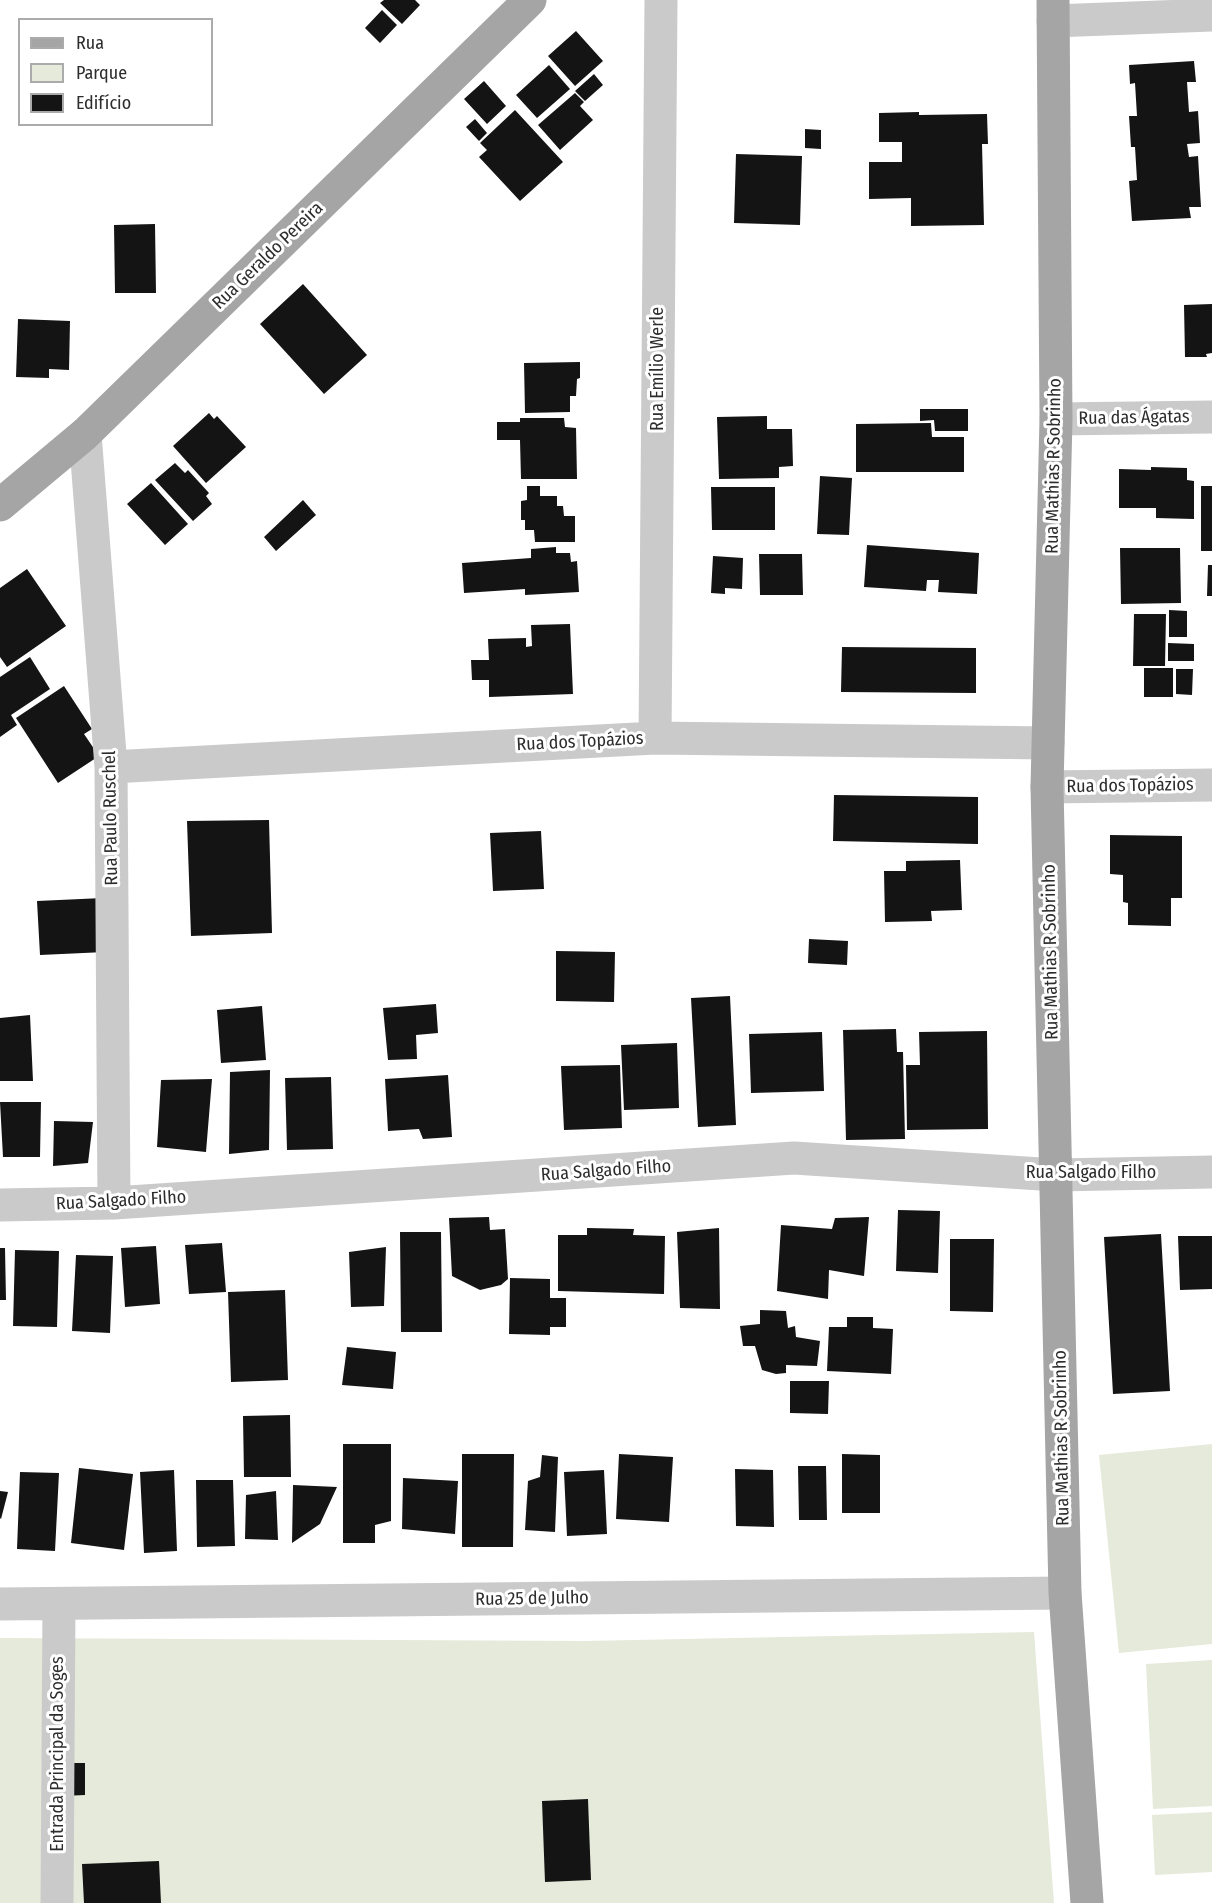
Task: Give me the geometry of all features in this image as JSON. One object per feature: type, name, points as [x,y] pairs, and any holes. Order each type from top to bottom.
[{"type":"main road","name":"Rua Geraldo Pereira","points":[[0,505],[85,434],[530,0]]},
{"type":"main road","name":"Rua Mathias R Sobrinho","points":[[1053,11],[1056,419],[1047,787],[1065,1593],[1087,1903]]},
{"type":"street","name":"Rua Emílio Werle","points":[[655,738],[661,0]]},
{"type":"street","points":[[1053,11],[1212,15]]},
{"type":"street","name":"Rua das Ágatas","points":[[1056,419],[1212,417]]},
{"type":"street","name":"Rua Paulo Ruschel","points":[[85,434],[111,767],[114,1203]]},
{"type":"street","name":"Rua dos Topázios","points":[[111,767],[655,738],[1048,743]]},
{"type":"street","name":"Rua dos Topázios","points":[[1047,787],[1212,785]]},
{"type":"street","name":"Rua Salgado Filho","points":[[0,1205],[114,1203],[794,1158],[1056,1175],[1212,1172]]},
{"type":"street","name":"Rua 25 de Julho","points":[[0,1604],[1065,1593]]},
{"type":"street","name":"Entrada Principal da Soges","points":[[57,1903],[59,1604]]},
{"type":"green space","points":[[1212,1444],[1212,1644],[1119,1653],[1099,1455]]},
{"type":"green space","points":[[1034,1632],[1054,1903],[0,1903],[0,1638],[585,1641]]},
{"type":"green space","points":[[1212,1660],[1212,1806],[1153,1809],[1146,1664]]},
{"type":"green space","points":[[1212,1812],[1212,1872],[1155,1875],[1152,1815]]},
{"type":"building","points":[[384,0],[415,0],[420,5],[402,24],[380,3]]},
{"type":"building","points":[[382,10],[397,25],[380,43],[365,28]]},
{"type":"building","points":[[576,31],[603,61],[575,86],[548,56]]},
{"type":"building","points":[[1194,61],[1196,82],[1187,82],[1189,112],[1198,111],[1200,143],[1187,144],[1189,157],[1198,156],[1201,207],[1189,207],[1191,218],[1132,221],[1129,181],[1137,180],[1135,147],[1131,147],[1129,116],[1137,116],[1135,83],[1130,84],[1129,65]]},
{"type":"building","points":[[549,65],[570,89],[537,118],[516,95]]},
{"type":"building","points":[[594,74],[603,85],[585,101],[575,91]]},
{"type":"building","points":[[484,81],[506,106],[487,124],[464,99]]},
{"type":"building","points":[[575,93],[584,102],[580,106],[593,120],[560,150],[538,125]]},
{"type":"building","points":[[515,110],[563,162],[520,201],[479,157],[487,150],[480,143]]},
{"type":"building","points":[[919,112],[919,115],[987,114],[988,144],[982,144],[984,225],[911,226],[911,198],[869,199],[869,162],[902,162],[902,142],[879,142],[879,113]]},
{"type":"building","points":[[475,119],[487,133],[479,141],[466,127]]},
{"type":"building","points":[[805,129],[821,130],[821,149],[805,148]]},
{"type":"building","points":[[736,154],[802,156],[800,225],[734,223]]},
{"type":"building","points":[[155,224],[156,293],[115,293],[114,225]]},
{"type":"building","points":[[303,284],[367,355],[324,394],[260,324]]},
{"type":"building","points":[[1212,304],[1212,353],[1206,354],[1207,357],[1185,357],[1184,305]]},
{"type":"building","points":[[18,319],[70,321],[69,370],[49,369],[49,378],[16,377]]},
{"type":"building","points":[[580,362],[580,378],[577,379],[576,396],[570,396],[570,412],[525,413],[524,363]]},
{"type":"building","points":[[920,409],[968,409],[968,431],[935,431],[934,420],[920,421]]},
{"type":"building","points":[[209,413],[214,419],[217,416],[246,447],[206,483],[173,446]]},
{"type":"building","points":[[767,416],[767,429],[792,429],[793,466],[779,467],[779,478],[719,479],[717,417]]},
{"type":"building","points":[[520,418],[564,418],[565,427],[576,428],[577,479],[521,479],[520,440],[497,440],[497,422],[520,422]]},
{"type":"building","points":[[931,423],[932,437],[964,437],[964,472],[856,472],[856,424]]},
{"type":"building","points":[[175,463],[185,473],[188,470],[209,493],[206,496],[212,504],[193,521],[155,480]]},
{"type":"building","points":[[1151,467],[1187,468],[1187,480],[1194,481],[1194,519],[1156,518],[1156,508],[1119,508],[1119,469],[1151,470]]},
{"type":"building","points":[[820,476],[852,478],[849,535],[817,534]]},
{"type":"building","points":[[151,483],[188,524],[165,545],[127,504]]},
{"type":"building","points":[[527,486],[540,486],[540,496],[557,496],[557,506],[563,506],[564,516],[575,516],[575,542],[535,542],[534,530],[525,530],[525,520],[521,520],[521,501],[527,500]]},
{"type":"building","points":[[1201,486],[1212,486],[1212,551],[1201,551]]},
{"type":"building","points":[[711,487],[775,487],[775,530],[712,530]]},
{"type":"building","points":[[303,500],[316,515],[276,551],[264,537]]},
{"type":"building","points":[[867,545],[979,553],[977,594],[938,592],[939,580],[927,580],[926,591],[864,587]]},
{"type":"building","points":[[556,547],[556,553],[570,553],[571,562],[577,561],[579,592],[525,595],[525,589],[464,593],[462,563],[531,558],[531,549]]},
{"type":"building","points":[[1120,548],[1180,548],[1181,603],[1121,604]]},
{"type":"building","points":[[759,554],[802,554],[803,595],[760,595]]},
{"type":"building","points":[[713,556],[743,558],[742,589],[725,588],[725,594],[711,593]]},
{"type":"building","points":[[1208,565],[1212,565],[1212,596],[1207,596]]},
{"type":"building","points":[[27,569],[66,626],[7,667],[0,657],[0,588]]},
{"type":"building","points":[[1169,610],[1187,611],[1187,637],[1169,637]]},
{"type":"building","points":[[1134,614],[1166,614],[1165,666],[1133,666]]},
{"type":"building","points":[[570,624],[573,694],[489,697],[489,680],[472,680],[471,660],[489,660],[488,639],[526,638],[526,647],[532,646],[531,625]]},
{"type":"building","points":[[1168,643],[1194,644],[1194,661],[1168,661]]},
{"type":"building","points":[[842,647],[976,648],[976,693],[841,692]]},
{"type":"building","points":[[30,657],[50,689],[11,715],[17,725],[0,737],[0,677]]},
{"type":"building","points":[[1144,668],[1173,668],[1173,697],[1144,697]]},
{"type":"building","points":[[1176,669],[1193,669],[1192,695],[1176,694]]},
{"type":"building","points":[[64,686],[92,729],[84,734],[99,756],[58,783],[16,718]]},
{"type":"building","points":[[834,795],[978,797],[978,844],[833,841]]},
{"type":"building","points":[[269,820],[272,933],[191,936],[187,821]]},
{"type":"building","points":[[541,831],[544,889],[493,891],[490,833]]},
{"type":"building","points":[[1110,835],[1182,836],[1182,898],[1171,898],[1171,926],[1128,925],[1128,903],[1123,902],[1123,875],[1110,874]]},
{"type":"building","points":[[960,860],[962,910],[931,911],[932,921],[885,922],[884,871],[906,871],[906,861]]},
{"type":"building","points":[[103,898],[105,952],[40,955],[37,901]]},
{"type":"building","points":[[809,939],[848,941],[847,965],[808,963]]},
{"type":"building","points":[[556,951],[615,952],[614,1002],[556,1001]]},
{"type":"building","points":[[730,996],[736,1125],[698,1127],[691,998]]},
{"type":"building","points":[[436,1004],[438,1033],[416,1035],[417,1059],[388,1060],[383,1008]]},
{"type":"building","points":[[262,1006],[266,1060],[221,1063],[217,1010]]},
{"type":"building","points":[[30,1015],[33,1081],[0,1081],[0,1018]]},
{"type":"building","points":[[896,1029],[897,1052],[903,1052],[905,1139],[846,1140],[843,1030]]},
{"type":"building","points":[[987,1031],[988,1129],[907,1130],[906,1065],[920,1065],[919,1032]]},
{"type":"building","points":[[822,1032],[824,1091],[751,1093],[749,1034]]},
{"type":"building","points":[[677,1043],[679,1108],[624,1110],[621,1045]]},
{"type":"building","points":[[620,1065],[622,1128],[564,1130],[561,1066]]},
{"type":"building","points":[[270,1070],[269,1150],[229,1154],[230,1072]]},
{"type":"building","points":[[448,1075],[452,1137],[423,1139],[419,1129],[388,1131],[385,1079]]},
{"type":"building","points":[[331,1077],[333,1149],[287,1150],[285,1078]]},
{"type":"building","points":[[212,1079],[206,1152],[157,1147],[161,1080]]},
{"type":"building","points":[[0,1102],[41,1102],[40,1157],[3,1157]]},
{"type":"building","points":[[54,1121],[93,1122],[88,1163],[53,1166]]},
{"type":"building","points":[[898,1210],[940,1211],[938,1273],[896,1271]]},
{"type":"building","points":[[489,1217],[490,1230],[505,1229],[508,1279],[501,1285],[480,1290],[452,1276],[449,1218]]},
{"type":"building","points":[[869,1217],[864,1276],[829,1270],[828,1299],[777,1291],[781,1225],[832,1229],[835,1218]]},
{"type":"building","points":[[587,1228],[634,1229],[633,1235],[665,1236],[664,1294],[558,1291],[558,1235],[587,1235]]},
{"type":"building","points":[[719,1228],[720,1309],[680,1308],[677,1232]]},
{"type":"building","points":[[400,1232],[441,1232],[442,1332],[401,1332]]},
{"type":"building","points":[[1161,1234],[1170,1391],[1113,1394],[1104,1237]]},
{"type":"building","points":[[1178,1236],[1212,1236],[1212,1289],[1180,1290]]},
{"type":"building","points":[[950,1239],[994,1239],[993,1312],[950,1311]]},
{"type":"building","points":[[222,1243],[226,1292],[189,1294],[185,1245]]},
{"type":"building","points":[[156,1246],[160,1304],[125,1307],[121,1248]]},
{"type":"building","points":[[386,1247],[384,1306],[351,1307],[349,1252]]},
{"type":"building","points":[[0,1248],[5,1248],[6,1300],[0,1300]]},
{"type":"building","points":[[15,1250],[59,1251],[57,1327],[13,1326]]},
{"type":"building","points":[[76,1255],[113,1256],[110,1333],[72,1331]]},
{"type":"building","points":[[510,1278],[550,1279],[550,1298],[566,1298],[566,1327],[550,1327],[550,1335],[509,1334]]},
{"type":"building","points":[[285,1290],[288,1380],[231,1382],[228,1292]]},
{"type":"building","points":[[760,1310],[786,1311],[788,1328],[795,1326],[796,1337],[820,1341],[817,1366],[786,1365],[786,1373],[776,1374],[762,1370],[755,1346],[743,1346],[740,1326],[760,1324]]},
{"type":"building","points":[[847,1317],[873,1317],[873,1328],[893,1329],[891,1374],[827,1371],[829,1327],[847,1327]]},
{"type":"building","points":[[347,1347],[396,1352],[393,1389],[342,1385]]},
{"type":"building","points":[[790,1381],[829,1381],[828,1414],[790,1413]]},
{"type":"building","points":[[290,1415],[291,1477],[244,1477],[243,1416]]},
{"type":"building","points":[[343,1444],[391,1444],[391,1521],[375,1525],[375,1543],[343,1543]]},
{"type":"building","points":[[462,1454],[514,1454],[513,1547],[462,1547]]},
{"type":"building","points":[[619,1454],[673,1457],[669,1522],[616,1519]]},
{"type":"building","points":[[842,1454],[880,1455],[880,1513],[842,1513]]},
{"type":"building","points":[[542,1455],[558,1457],[555,1532],[525,1530],[528,1481],[540,1477]]},
{"type":"building","points":[[798,1466],[826,1466],[827,1520],[799,1520]]},
{"type":"building","points":[[79,1468],[133,1474],[124,1550],[71,1543]]},
{"type":"building","points":[[735,1469],[773,1470],[774,1527],[736,1526]]},
{"type":"building","points":[[174,1470],[177,1551],[144,1553],[140,1472]]},
{"type":"building","points":[[604,1470],[607,1534],[567,1536],[564,1472]]},
{"type":"building","points":[[20,1472],[59,1473],[55,1551],[17,1549]]},
{"type":"building","points":[[403,1478],[458,1481],[455,1534],[402,1529]]},
{"type":"building","points":[[196,1480],[233,1480],[235,1546],[197,1547]]},
{"type":"building","points":[[293,1485],[337,1487],[320,1524],[292,1543]]},
{"type":"building","points":[[0,1491],[8,1492],[1,1519],[0,1518]]},
{"type":"building","points":[[276,1491],[278,1540],[245,1539],[246,1495]]},
{"type":"building","points":[[62,1763],[85,1763],[85,1795],[62,1796]]},
{"type":"building","points":[[588,1799],[591,1880],[545,1882],[542,1801]]},
{"type":"building","points":[[159,1861],[161,1903],[84,1903],[82,1864]]}]
